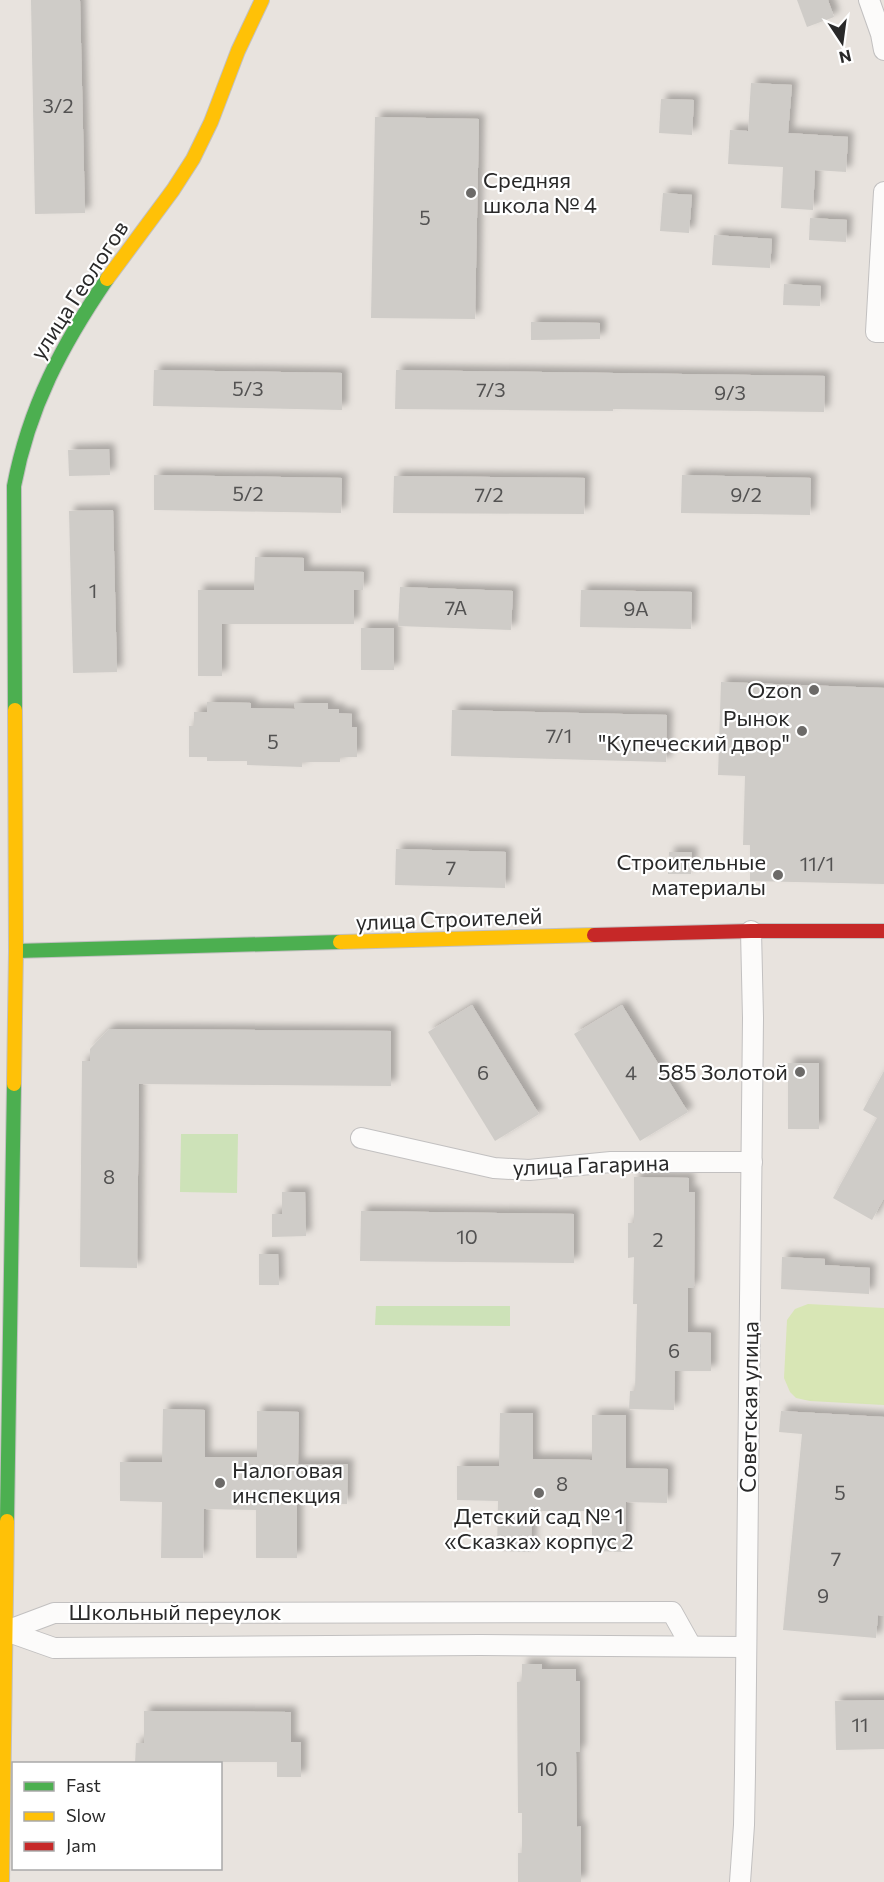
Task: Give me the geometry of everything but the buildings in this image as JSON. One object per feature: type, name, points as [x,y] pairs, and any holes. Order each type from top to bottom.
[{"type":"main road","name":"улица Геологов","points":[[2,1882],[16,951],[16,735],[12,525],[14,486],[19,453],[29,420],[42,388],[67,339],[108,276],[177,184],[194,157],[262,0]]},
{"type":"main road","name":"улица Строителей","points":[[16,951],[752,931],[884,931]]},
{"type":"street","points":[[869,0],[884,50]]},
{"type":"street","points":[[880,332],[884,192]]},
{"type":"street","name":"Советская улица","points":[[740,1882],[744,1825],[752,1162],[752,931]]},
{"type":"street","name":"улица Гагарина","points":[[361,1138],[494,1168],[529,1170],[611,1162],[752,1162]]},
{"type":"street","name":"Школьный переулок","points":[[6,1631],[54,1612],[672,1612],[690,1646]]},
{"type":"street","name":"Школьный переулок","points":[[6,1631],[54,1648],[480,1645],[746,1647]]},
{"type":"green space","points":[[181,1134],[238,1134],[237,1193],[180,1192]]},
{"type":"green space","points":[[808,1304],[884,1308],[884,1405],[810,1401],[796,1398],[790,1392],[784,1378],[787,1320],[795,1309]]},
{"type":"green space","points":[[376,1306],[510,1306],[510,1326],[375,1325]]},
{"type":"traffic: fast","points":[[15,710],[14,486],[20,457],[49,378],[76,328],[107,279]]},
{"type":"traffic: fast","points":[[16,951],[340,942]]},
{"type":"traffic: fast","points":[[7,1521],[14,1084]]},
{"type":"traffic: slow","points":[[107,279],[173,190],[193,159],[262,0]]},
{"type":"traffic: slow","points":[[14,1084],[15,710]]},
{"type":"traffic: slow","points":[[340,942],[594,935]]},
{"type":"traffic: slow","points":[[2,1882],[7,1521]]},
{"type":"traffic: jam","points":[[594,935],[751,931],[884,931]]},
{"type":"place","name":"Средняя школа № 4","points":[[471,193]]},
{"type":"place","name":"Ozon","points":[[814,690]]},
{"type":"place","name":"Рынок \"Купеческий двор\"","points":[[802,731]]},
{"type":"place","name":"Строительные материалы","points":[[778,875]]},
{"type":"place","name":"585 Золотой","points":[[800,1072]]},
{"type":"place","name":"Налоговая инспекция","points":[[220,1483]]},
{"type":"place","name":"Детский сад № 1 «Сказка» корпус 2","points":[[539,1493]]}]
